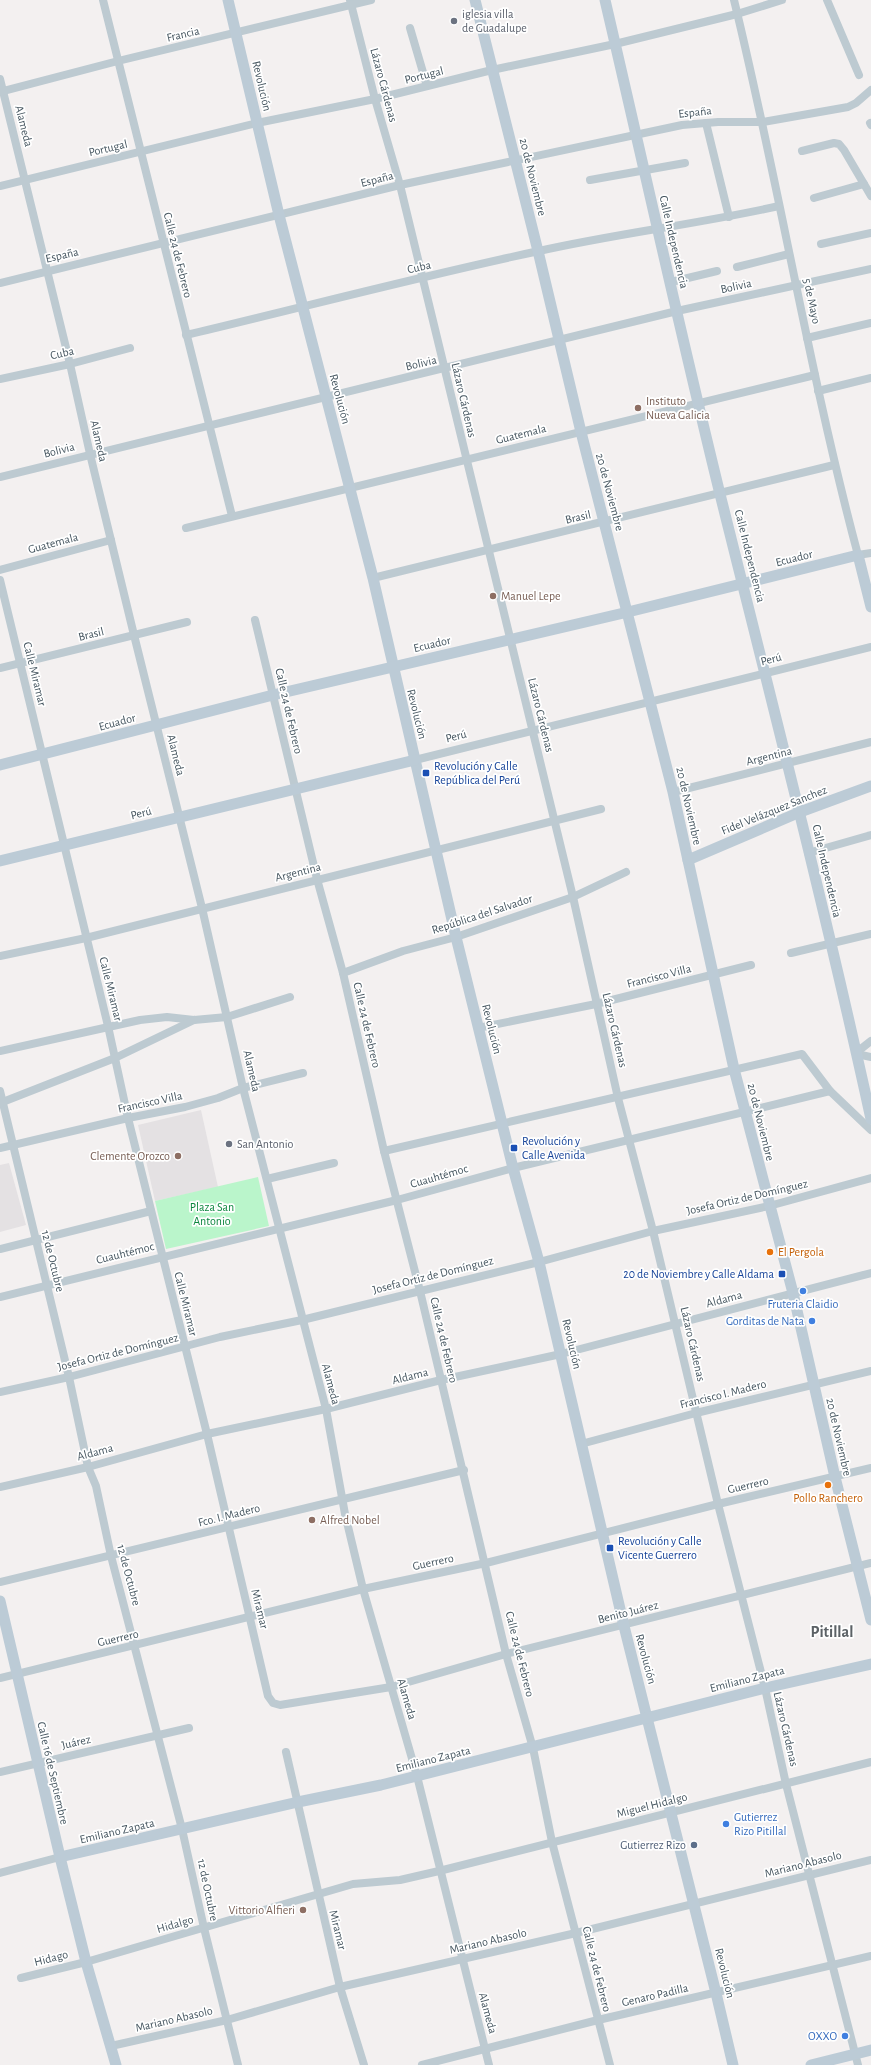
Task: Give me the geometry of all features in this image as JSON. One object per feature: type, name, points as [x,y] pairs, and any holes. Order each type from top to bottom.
[{"type":"street","name":"Calle 24 de Febrero","points":[[102,0],[232,516]]},
{"type":"street","name":"Revolución","points":[[228,0],[279,215],[373,578],[392,667],[478,1028],[513,1168],[539,1262],[624,1626],[733,2065]]},
{"type":"street","name":"Francia","points":[[2,92],[118,61],[235,34],[351,2],[371,0]]},
{"type":"street","name":"20 de Noviembre","points":[[475,0],[516,161],[581,432],[673,792],[734,1069],[793,1293],[835,1477],[871,1620]]},
{"type":"street","name":"Calle Independencia","points":[[605,0],[635,135],[659,228],[698,403],[744,584],[764,674],[800,812],[808,853],[830,944],[868,1092],[871,1119]]},
{"type":"street","name":"5 de Mayo","points":[[734,0],[763,122],[795,286],[834,465],[871,607]]},
{"type":"street","name":"Portugal","points":[[0,186],[140,153],[257,122],[375,99],[492,70],[615,44],[737,14],[782,0]]},
{"type":"street","points":[[827,0],[859,75]]},
{"type":"street","name":"Lázaro Cárdenas","points":[[351,2],[375,99],[400,186],[487,550],[574,897],[596,1004],[618,1098],[653,1230],[718,1504],[765,1688],[786,1784],[858,2065]]},
{"type":"street","points":[[410,28],[427,86]]},
{"type":"street","name":"Alameda","points":[[0,79],[70,364],[90,454],[156,726],[202,908],[243,1088],[326,1409],[343,1499],[363,1589],[417,1776],[439,1872],[489,2065]]},
{"type":"street","name":"España","points":[[0,283],[400,186],[682,125],[763,122],[848,107],[856,103],[871,90]]},
{"type":"street","points":[[706,123],[728,218]]},
{"type":"street","points":[[802,151],[834,143],[839,144],[871,196]]},
{"type":"street","points":[[590,180],[685,163]]},
{"type":"street","points":[[814,198],[864,184]]},
{"type":"street","name":"Cuba","points":[[186,335],[538,251],[627,232],[728,218],[779,206]]},
{"type":"street","points":[[821,244],[871,233]]},
{"type":"street","points":[[737,268],[789,254]]},
{"type":"street","name":"Bolivia","points":[[0,476],[559,341],[677,311],[871,269]]},
{"type":"street","points":[[671,282],[718,271]]},
{"type":"street","points":[[807,338],[871,323]]},
{"type":"street","name":"Cuba","points":[[0,380],[130,348]]},
{"type":"street","name":"Guatemala","points":[[186,528],[815,374]]},
{"type":"street","points":[[818,391],[871,378]]},
{"type":"street","name":"Brasil","points":[[373,578],[604,523],[720,492],[834,465]]},
{"type":"street","name":"Guatemala","points":[[0,570],[111,540]]},
{"type":"street","name":"Ecuador","points":[[0,765],[273,695],[628,612],[871,553]]},
{"type":"street","name":"Calle Miramar","points":[[0,580],[43,755],[63,846],[108,1026],[161,1257],[198,1403]]},
{"type":"street","name":"Calle 24 de Febrero","points":[[255,620],[318,879],[343,973],[384,1151],[464,1470],[506,1654],[533,1748],[552,1842],[610,2065]]},
{"type":"street","name":"Brasil","points":[[0,668],[187,622]]},
{"type":"street","name":"Perú","points":[[0,861],[296,787],[415,760],[871,647]]},
{"type":"street","name":"Argentina","points":[[673,792],[871,742]]},
{"type":"street","name":"Fidel Velázquez Sanchez","points":[[688,860],[800,812],[871,786]]},
{"type":"street","name":"Argentina","points":[[0,956],[86,938],[436,849],[601,809]]},
{"type":"street","points":[[808,853],[871,835]]},
{"type":"street","name":"República del Salvador","points":[[343,973],[403,951],[456,937],[574,897],[626,872]]},
{"type":"street","points":[[791,953],[871,934]]},
{"type":"street","name":"Francisco Villa","points":[[478,1028],[596,1004],[713,974],[751,966]]},
{"type":"street","points":[[0,1051],[108,1026],[167,1017],[194,1020],[227,1017],[290,997]]},
{"type":"street","points":[[1,1103],[115,1058],[194,1020]]},
{"type":"street","points":[[857,1053],[871,1041]]},
{"type":"street","points":[[857,1053],[871,1057]]},
{"type":"street","points":[[384,1151],[618,1098],[734,1069],[802,1054],[830,1091],[871,1130]]},
{"type":"street","name":"Francisco Villa","points":[[0,1148],[128,1118],[185,1107],[218,1098],[243,1088],[303,1073]]},
{"type":"street","name":"Cuauhtémoc","points":[[0,1297],[397,1200],[513,1168],[830,1091]]},
{"type":"street","name":"12 de Octubre","points":[[0,1092],[1,1103],[13,1145],[69,1377],[88,1467],[96,1486],[111,1556],[136,1646],[157,1735],[182,1829],[204,1928],[238,2065]]},
{"type":"street","points":[[267,1179],[334,1163]]},
{"type":"street","name":"Josefa Ortiz de Domínguez","points":[[0,1392],[69,1377],[184,1347],[302,1320],[539,1262],[653,1230],[769,1206],[871,1178]]},
{"type":"street","points":[[0,1249],[151,1211]]},
{"type":"street","name":"Aldama","points":[[0,1487],[88,1467],[207,1434],[326,1409],[442,1380],[561,1354],[871,1273]]},
{"type":"street","name":"Francisco I. Madero","points":[[581,1444],[696,1412],[871,1371]]},
{"type":"street","name":"Miramar","points":[[198,1403],[207,1434],[268,1696],[272,1703],[276,1705],[391,1687]]},
{"type":"street","name":"Guerrero","points":[[0,1678],[136,1646],[363,1589],[486,1563],[718,1504],[871,1468]]},
{"type":"street","name":"Fco. I. Madero","points":[[0,1582],[464,1470]]},
{"type":"street","name":"Benito Juárez","points":[[391,1687],[506,1654],[624,1626],[741,1594],[871,1563]]},
{"type":"street","name":"Calle 16 de Septiembre","points":[[0,1601],[37,1763],[86,1962],[116,2065]]},
{"type":"street","name":"Emiliano Zapata","points":[[0,1873],[60,1857],[417,1776],[533,1748],[765,1688],[871,1664]]},
{"type":"street","name":"Juárez","points":[[0,1772],[189,1728]]},
{"type":"street","name":"Miramar","points":[[286,1752],[340,1987],[364,2065]]},
{"type":"street","name":"Miguel Hidalgo","points":[[439,1872],[871,1762]]},
{"type":"street","name":"Mariano Abasolo","points":[[110,2046],[227,2020],[340,1987],[576,1932],[871,1860]]},
{"type":"street","name":"Hidalgo","points":[[86,1962],[352,1884],[400,1880],[439,1872]]},
{"type":"street","name":"Genaro Padilla","points":[[422,2065],[598,2020],[871,1956]]},
{"type":"street","name":"Hidago","points":[[21,1978],[86,1962]]},
{"type":"street","points":[[811,2065],[871,2050]]},
{"type":"shaded area","name":"Clemente Orozco","points":[[201,1110],[218,1187],[155,1201],[138,1125]]},
{"type":"shaded area","points":[[9,1163],[26,1225],[0,1232],[0,1165]]},
{"type":"green space","name":"Plaza San Antonio","points":[[258,1177],[269,1226],[166,1249],[155,1201]]},
{"type":"place","name":"iglesia villa de Guadalupe","points":[[454,21]]},
{"type":"place","name":"Instituto Nueva Galicia","points":[[638,408]]},
{"type":"place","name":"Manuel Lepe","points":[[493,596]]},
{"type":"place","name":"Revolución y Calle República del Perú","points":[[426,773]]},
{"type":"place","name":"San Antonio","points":[[229,1144]]},
{"type":"place","name":"Revolución y Calle Avenida","points":[[514,1148]]},
{"type":"place","name":"Clemente Orozco","points":[[178,1156]]},
{"type":"place","name":"El Pergola","points":[[770,1252]]},
{"type":"place","name":"20 de Noviembre y Calle Aldama","points":[[782,1274]]},
{"type":"place","name":"Fruteria Claidio","points":[[803,1291]]},
{"type":"place","name":"Gorditas de Nata","points":[[812,1321]]},
{"type":"place","name":"Pollo Ranchero","points":[[828,1485]]},
{"type":"place","name":"Alfred Nobel","points":[[312,1520]]},
{"type":"place","name":"Revolución y Calle Vicente Guerrero","points":[[610,1548]]},
{"type":"place","name":"Gutierrez Rizo Pitillal","points":[[726,1824]]},
{"type":"place","name":"Gutierrez Rizo","points":[[694,1845]]},
{"type":"place","name":"Vittorio Alfieri","points":[[303,1910]]},
{"type":"place","name":"OXXO","points":[[845,2036]]},
{"type":"district","name":"Pitillal","points":[[832,1631]]}]
